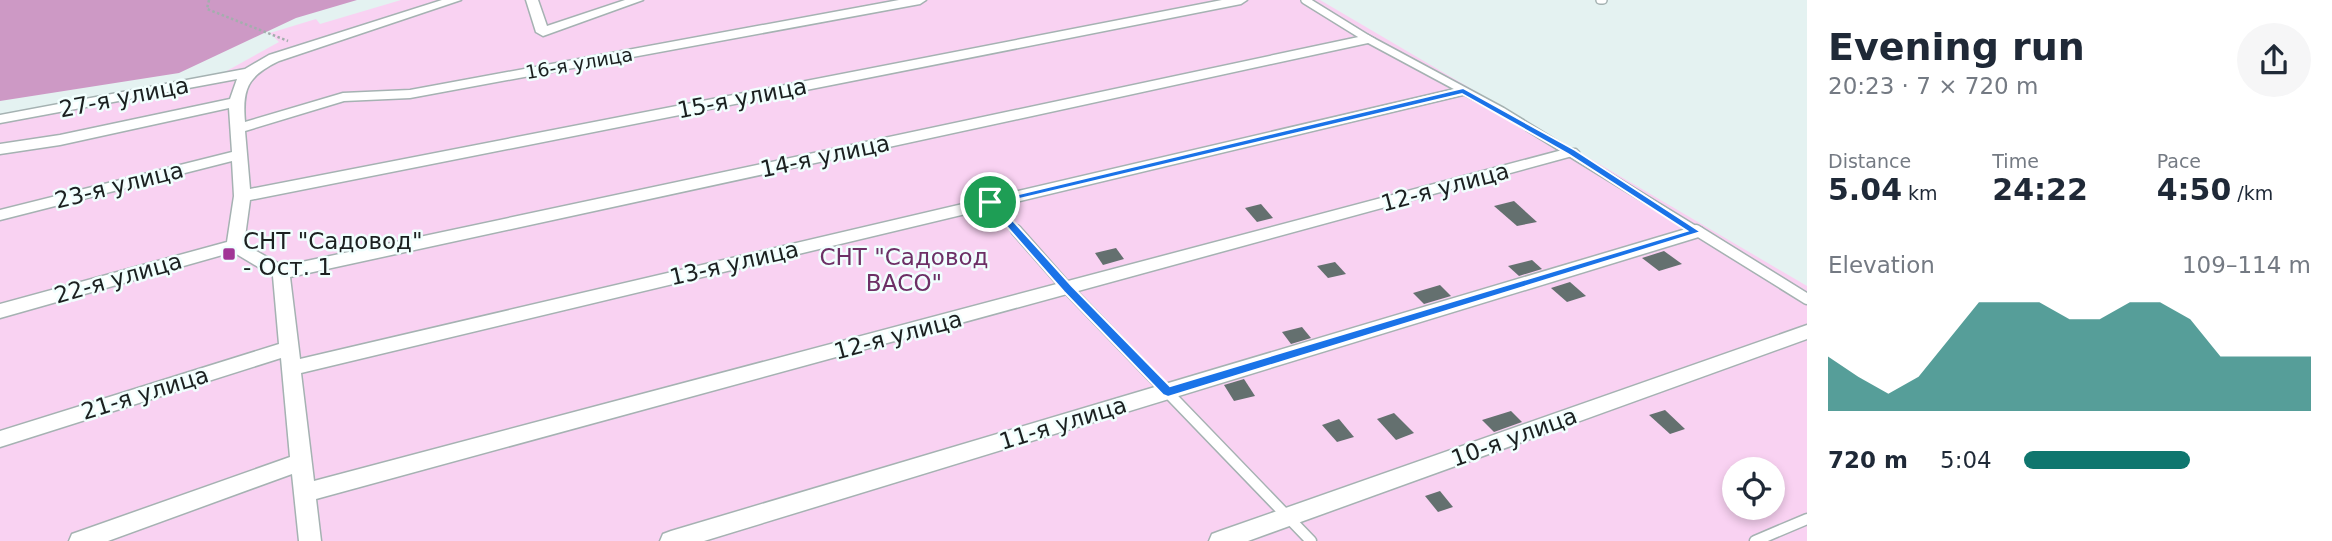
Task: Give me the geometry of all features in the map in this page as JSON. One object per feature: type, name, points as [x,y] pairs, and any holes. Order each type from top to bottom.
[{"type":"street","name":"27-я улица","points":[[0,119],[247,73],[274,58],[455,0]]},
{"type":"street","points":[[532,0],[543,32],[637,0]]},
{"type":"street","name":"16-я улица","points":[[239,128],[343,97],[410,94],[920,0]]},
{"type":"street","name":"15-я улица","points":[[242,196],[1241,0]]},
{"type":"street","name":"14-я улица","points":[[281,273],[1368,39]]},
{"type":"street","points":[[247,73],[239,87],[236,102],[242,196],[235,246],[281,273],[310,541]]},
{"type":"street","name":"13-я улица","points":[[290,358],[990,202],[1463,91]]},
{"type":"street","points":[[0,149],[60,141],[236,102]]},
{"type":"street","name":"12-я улица","points":[[305,493],[1571,152]]},
{"type":"street","name":"23-я улица","points":[[0,215],[238,155]]},
{"type":"street","name":"11-я улица","points":[[671,541],[1696,232]]},
{"type":"street","name":"22-я улица","points":[[0,311],[235,246]]},
{"type":"street","name":"10-я улица","points":[[1220,541],[1807,332]]},
{"type":"street","name":"21-я улица","points":[[0,439],[290,358]]},
{"type":"street","points":[[80,541],[302,461]]},
{"type":"lane","points":[[1305,0],[1368,39],[1571,152],[1807,299]]},
{"type":"lane","points":[[990,202],[1068,289],[1311,541]]},
{"type":"lane","points":[[1755,541],[1807,519]]},
{"type":"path","points":[[209,0],[207,9],[292,42],[314,45]]},
{"type":"green space","name":"СНТ \"Садовод ВАСО\"","points":[[401,0],[1320,0],[1807,286],[1807,541],[0,541],[0,120],[203,84],[279,42],[270,33],[316,19],[320,24]]},
{"type":"shaded area","points":[[0,0],[357,0],[296,18],[179,73],[0,101]]},
{"type":"building","points":[[1514,201],[1537,222],[1517,226],[1494,206]]},
{"type":"building","points":[[1261,204],[1273,218],[1257,222],[1245,208]]},
{"type":"building","points":[[1116,248],[1124,259],[1103,265],[1095,253]]},
{"type":"building","points":[[1664,251],[1682,264],[1659,271],[1642,258]]},
{"type":"building","points":[[1532,260],[1542,269],[1519,276],[1508,266]]},
{"type":"building","points":[[1335,262],[1346,274],[1328,278],[1317,266]]},
{"type":"building","points":[[1570,282],[1586,296],[1567,302],[1551,288]]},
{"type":"building","points":[[1440,285],[1451,296],[1424,304],[1413,293]]},
{"type":"building","points":[[1302,327],[1311,338],[1291,344],[1282,332]]},
{"type":"building","points":[[1244,379],[1255,396],[1234,401],[1224,385]]},
{"type":"building","points":[[1665,410],[1685,429],[1670,434],[1649,415]]},
{"type":"building","points":[[1511,411],[1522,422],[1494,432],[1482,420]]},
{"type":"building","points":[[1394,413],[1414,433],[1396,440],[1377,419]]},
{"type":"building","points":[[1339,419],[1354,437],[1337,442],[1322,425]]},
{"type":"building","points":[[1440,491],[1453,507],[1438,512],[1425,496]]},
{"type":"place","name":"СНТ \"Садовод\" - Ост. 1","points":[[229,254]]},
{"type":"route","points":[[1463,91],[1571,152],[1696,232],[1168,392],[1068,289],[990,202],[1463,91]]}]
